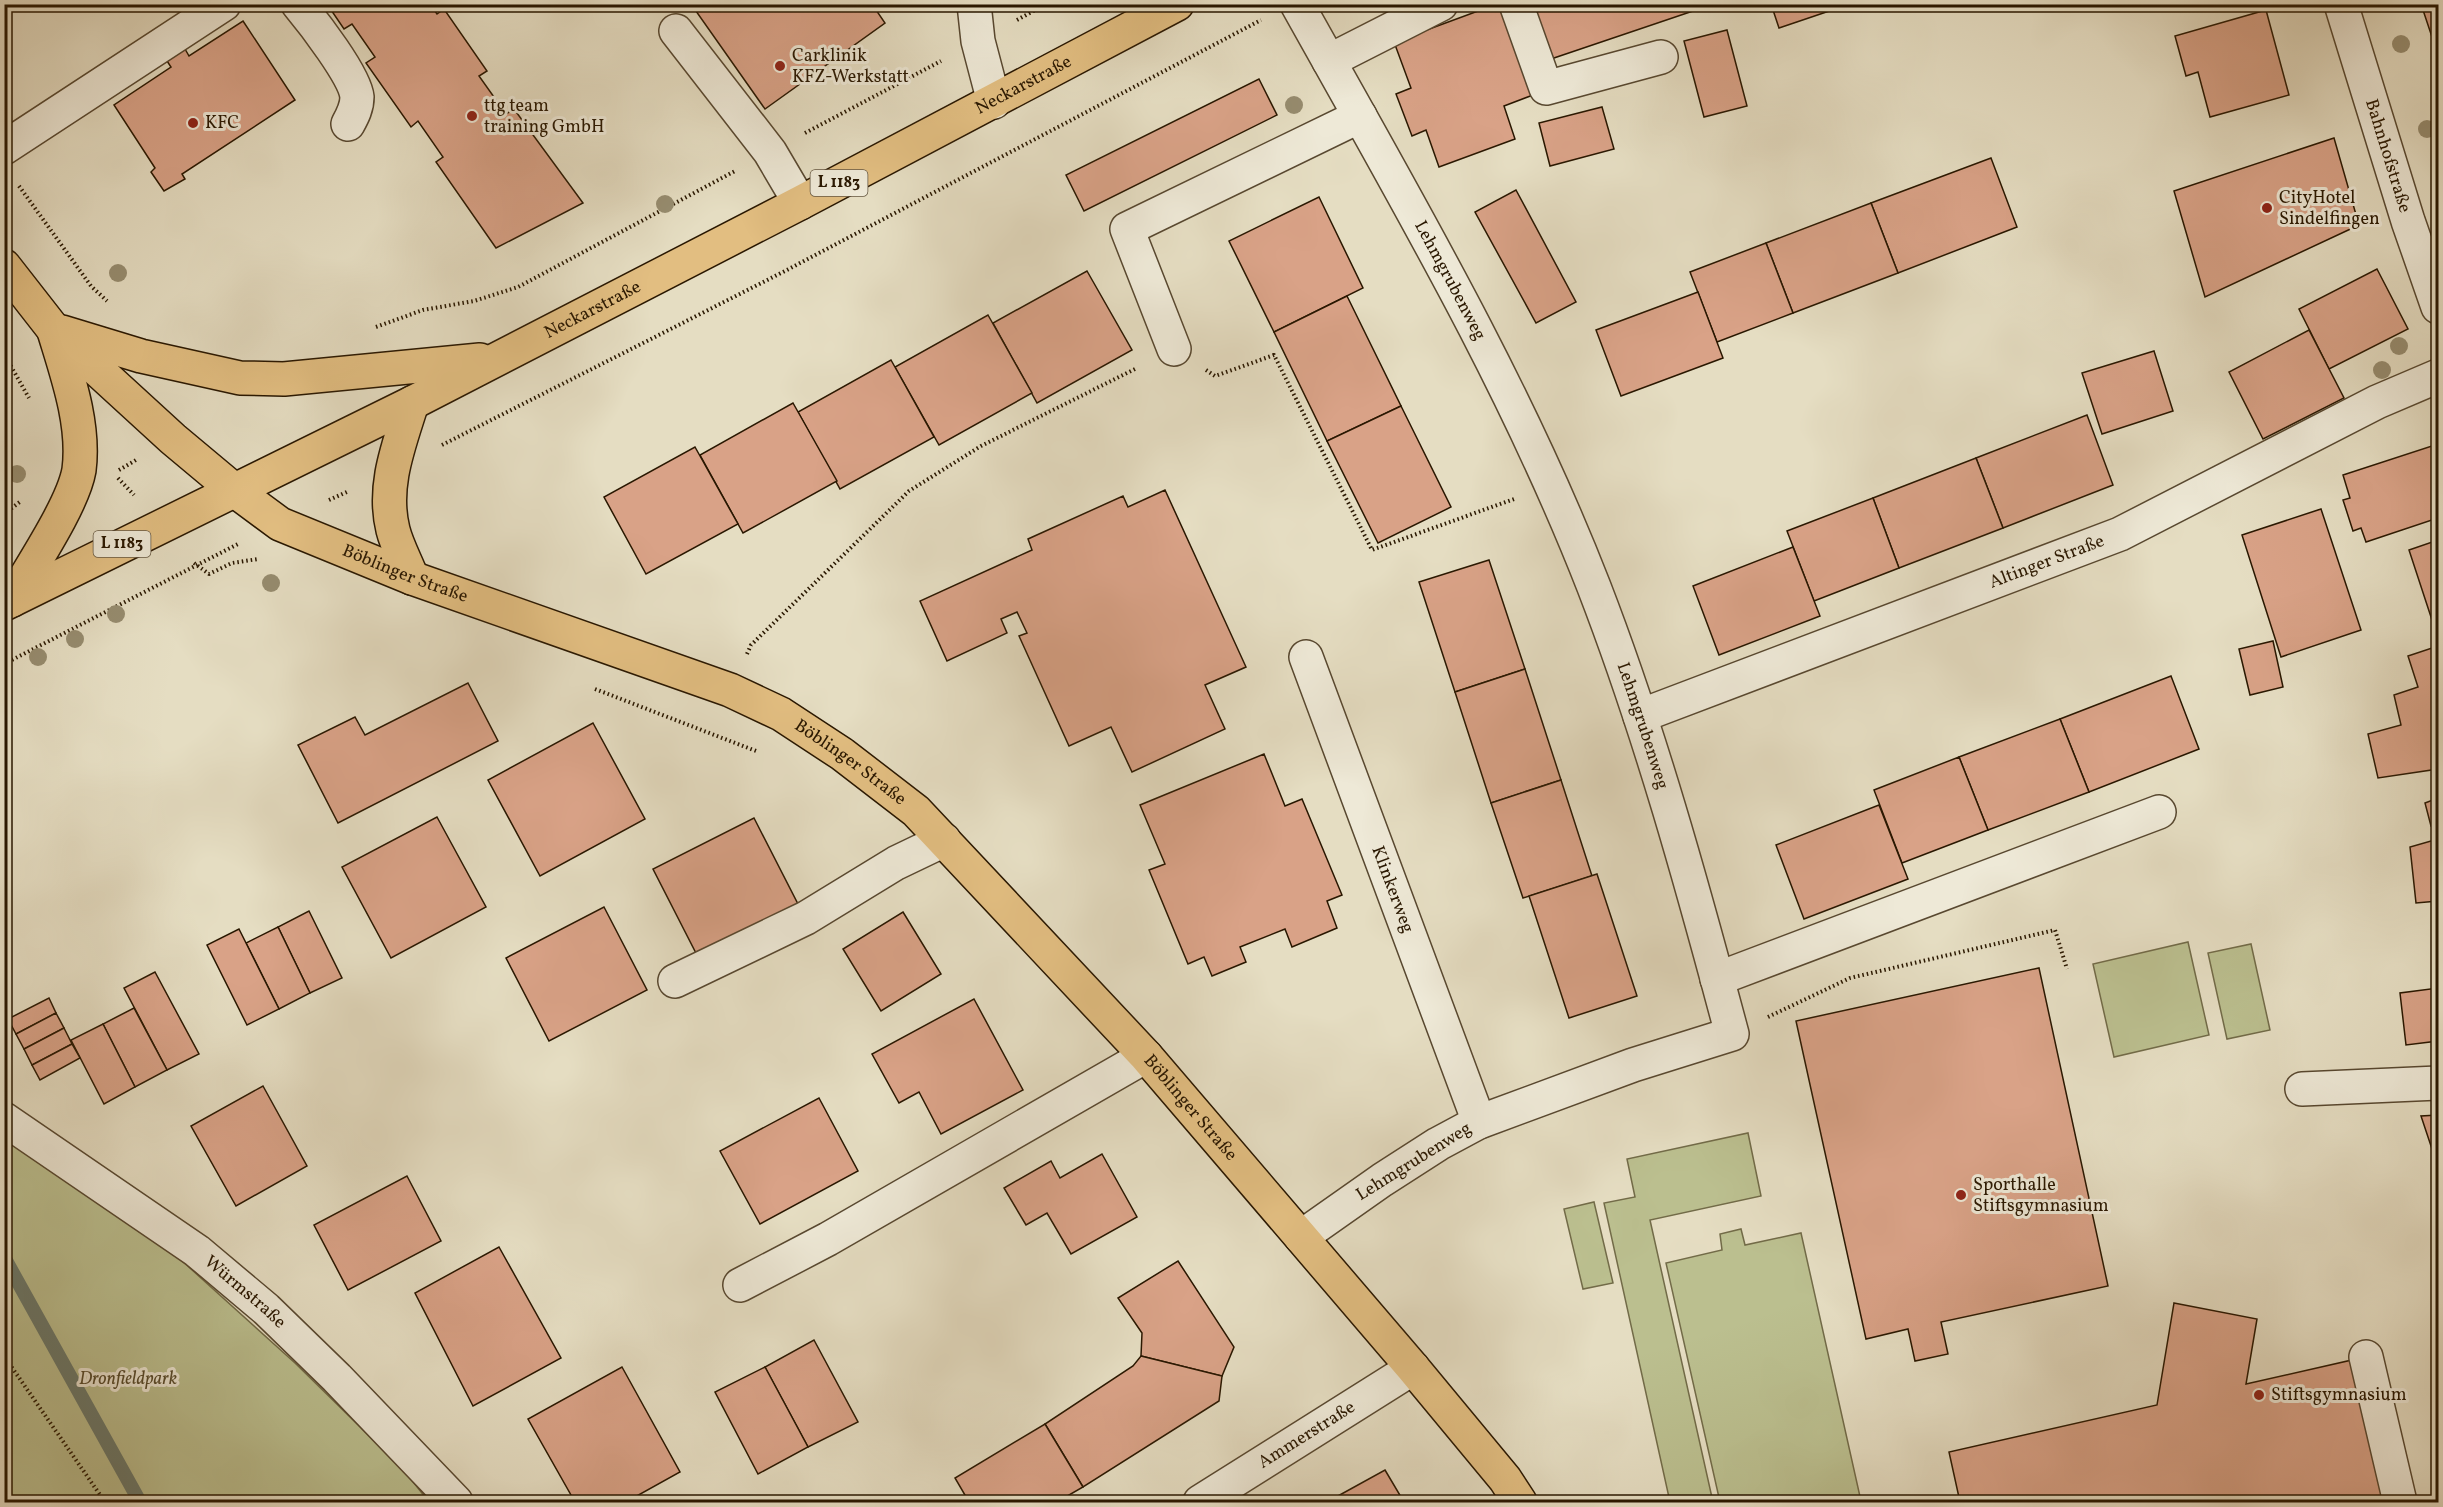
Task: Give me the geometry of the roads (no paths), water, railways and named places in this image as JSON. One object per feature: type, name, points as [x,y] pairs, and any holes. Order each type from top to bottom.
[{"type":"main road","name":"Neckarstraße","points":[[8,602],[412,403],[994,102],[1177,4]]},
{"type":"main road","name":"Böblinger Straße","points":[[4,267],[54,330],[234,490],[280,524],[412,578],[730,690],[781,714],[842,754],[916,811],[1146,1056],[1413,1368],[1505,1479],[1520,1503]]},
{"type":"main road","points":[[54,330],[141,356],[240,378],[284,379],[499,358]]},
{"type":"main road","points":[[8,602],[62,513],[79,471],[78,436],[72,393],[54,330]]},
{"type":"main road","points":[[412,403],[391,471],[390,507],[393,531],[412,578]]},
{"type":"street","points":[[4,148],[224,4]]},
{"type":"street","points":[[298,4],[350,77],[357,95],[355,111],[348,124]]},
{"type":"street","points":[[974,4],[978,41],[994,102]]},
{"type":"street","points":[[1329,61],[1441,4]]},
{"type":"street","points":[[1516,4],[1546,88],[1661,57]]},
{"type":"street","name":"Bahnhofstraße","points":[[2341,4],[2408,221],[2439,307]]},
{"type":"street","name":"Lehmgrubenweg","points":[[1284,10],[1329,61],[1360,116],[1480,338],[1551,486],[1594,587],[1640,716],[1732,1034],[1633,1065],[1479,1122],[1391,1174],[1301,1237]]},
{"type":"street","points":[[676,31],[770,152],[800,203]]},
{"type":"street","points":[[1174,349],[1127,229],[1360,116]]},
{"type":"street","name":"Altinger Straße","points":[[1640,716],[2120,534],[2377,402],[2439,376]]},
{"type":"street","name":"Klinkerweg","points":[[1306,657],[1479,1122]]},
{"type":"street","points":[[1717,979],[2159,812]]},
{"type":"street","points":[[675,981],[806,918],[896,863],[944,840]]},
{"type":"street","points":[[740,1286],[828,1239],[1146,1056]]},
{"type":"street","points":[[2302,1089],[2439,1083]]},
{"type":"street","name":"Würmstraße","points":[[4,1119],[197,1251],[266,1309],[337,1378],[456,1503]]},
{"type":"street","points":[[2366,1357],[2400,1503]]},
{"type":"street","name":"Ammerstraße","points":[[1200,1503],[1413,1368]]},
{"type":"waterway","points":[[4,1257],[140,1502]]},
{"type":"place","name":"Carklinik KFZ-Werkstatt","points":[[780,66]]},
{"type":"place","name":"ttg team training GmbH","points":[[472,116]]},
{"type":"place","name":"KFC","points":[[193,123]]},
{"type":"place","name":"CityHotel Sindelfingen","points":[[2267,208]]},
{"type":"place","name":"Sporthalle Stiftsgymnasium","points":[[1961,1195]]},
{"type":"place","name":"Stiftsgymnasium","points":[[2259,1395]]},
{"type":"park label","name":"Dronfieldpark","points":[[128,1379]]}]
